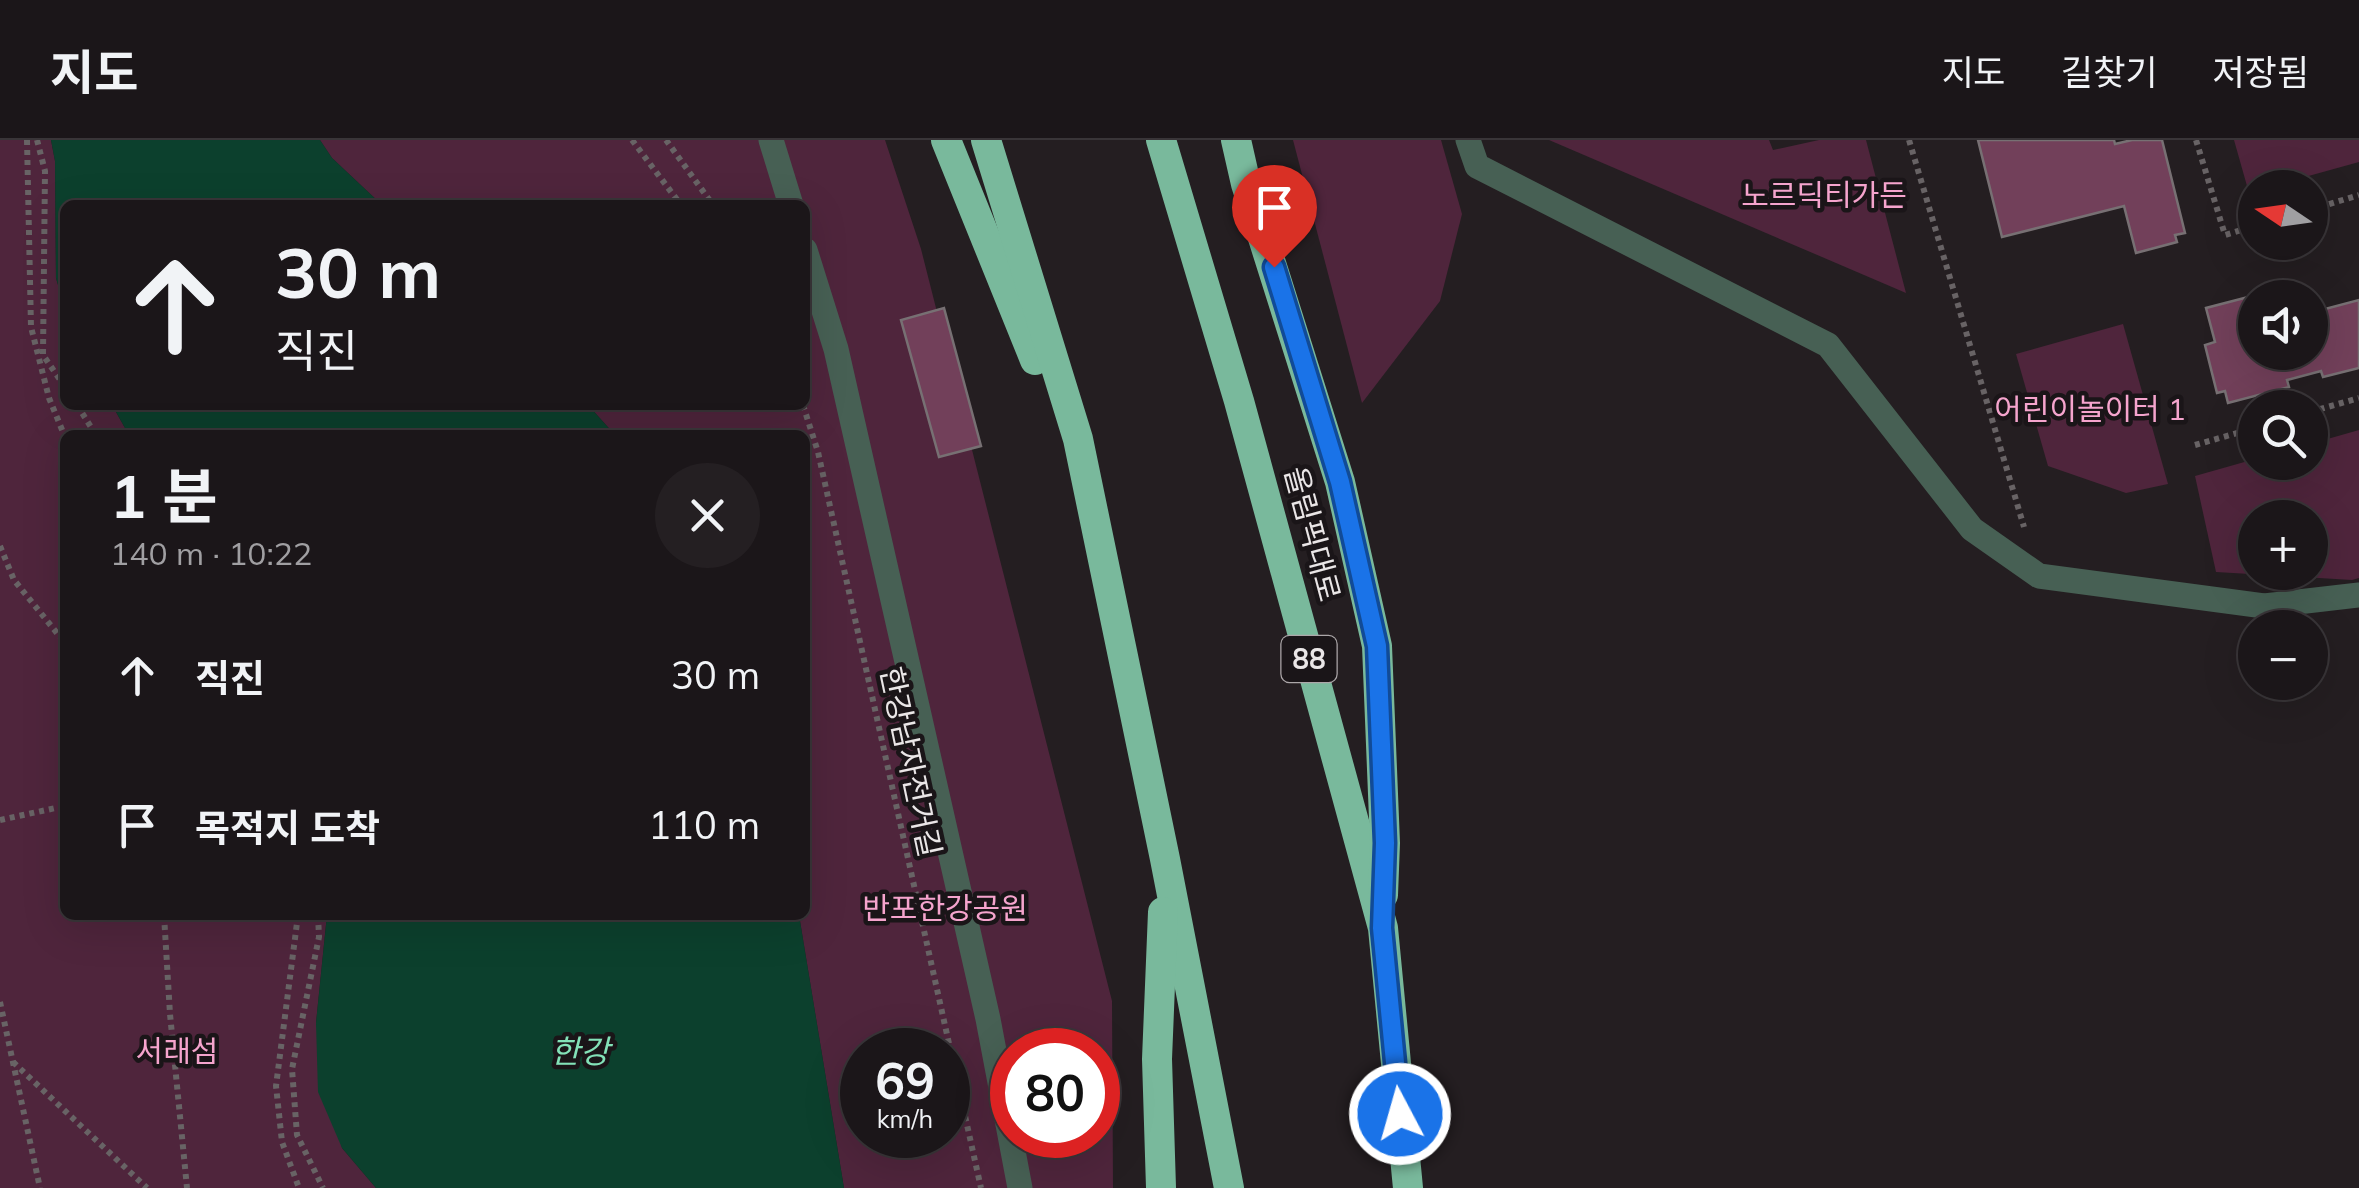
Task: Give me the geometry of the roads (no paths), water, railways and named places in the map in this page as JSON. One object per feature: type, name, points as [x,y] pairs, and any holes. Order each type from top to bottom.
[{"type":"highway","points":[[946,140],[1089,494]]},
{"type":"highway","points":[[986,140],[1078,439],[1228,1188]]},
{"type":"highway","name":"올림픽대로","points":[[1161,140],[1239,401],[1382,928],[1408,1188]]},
{"type":"highway","points":[[1236,140],[1246,184],[1340,482],[1377,646],[1385,843],[1382,928]]},
{"type":"highway","points":[[1161,1188],[1157,1059],[1165,859]]},
{"type":"street","points":[[771,140],[789,200]]},
{"type":"street","points":[[1468,140],[1477,166],[1828,345],[1972,528],[2039,576],[2264,606],[2359,595]]},
{"type":"street","points":[[810,266],[836,349],[988,1019],[1020,1188]]},
{"type":"water","points":[[51,140],[320,140],[332,158],[377,200],[60,200],[60,292],[56,278],[55,161]]},
{"type":"water","points":[[115,410],[592,410],[610,430],[126,430]]},
{"type":"water","name":"한강","points":[[326,920],[800,920],[844,1188],[376,1188],[342,1148],[318,1092],[316,1023]]},
{"type":"park label","name":"노르딕티가든","points":[[1824,196]]},
{"type":"park label","name":"어린이놀이터 1","points":[[2090,410]]},
{"type":"park label","name":"반포한강공원","points":[[945,909]]},
{"type":"park label","name":"서래섬","points":[[177,1052]]}]
